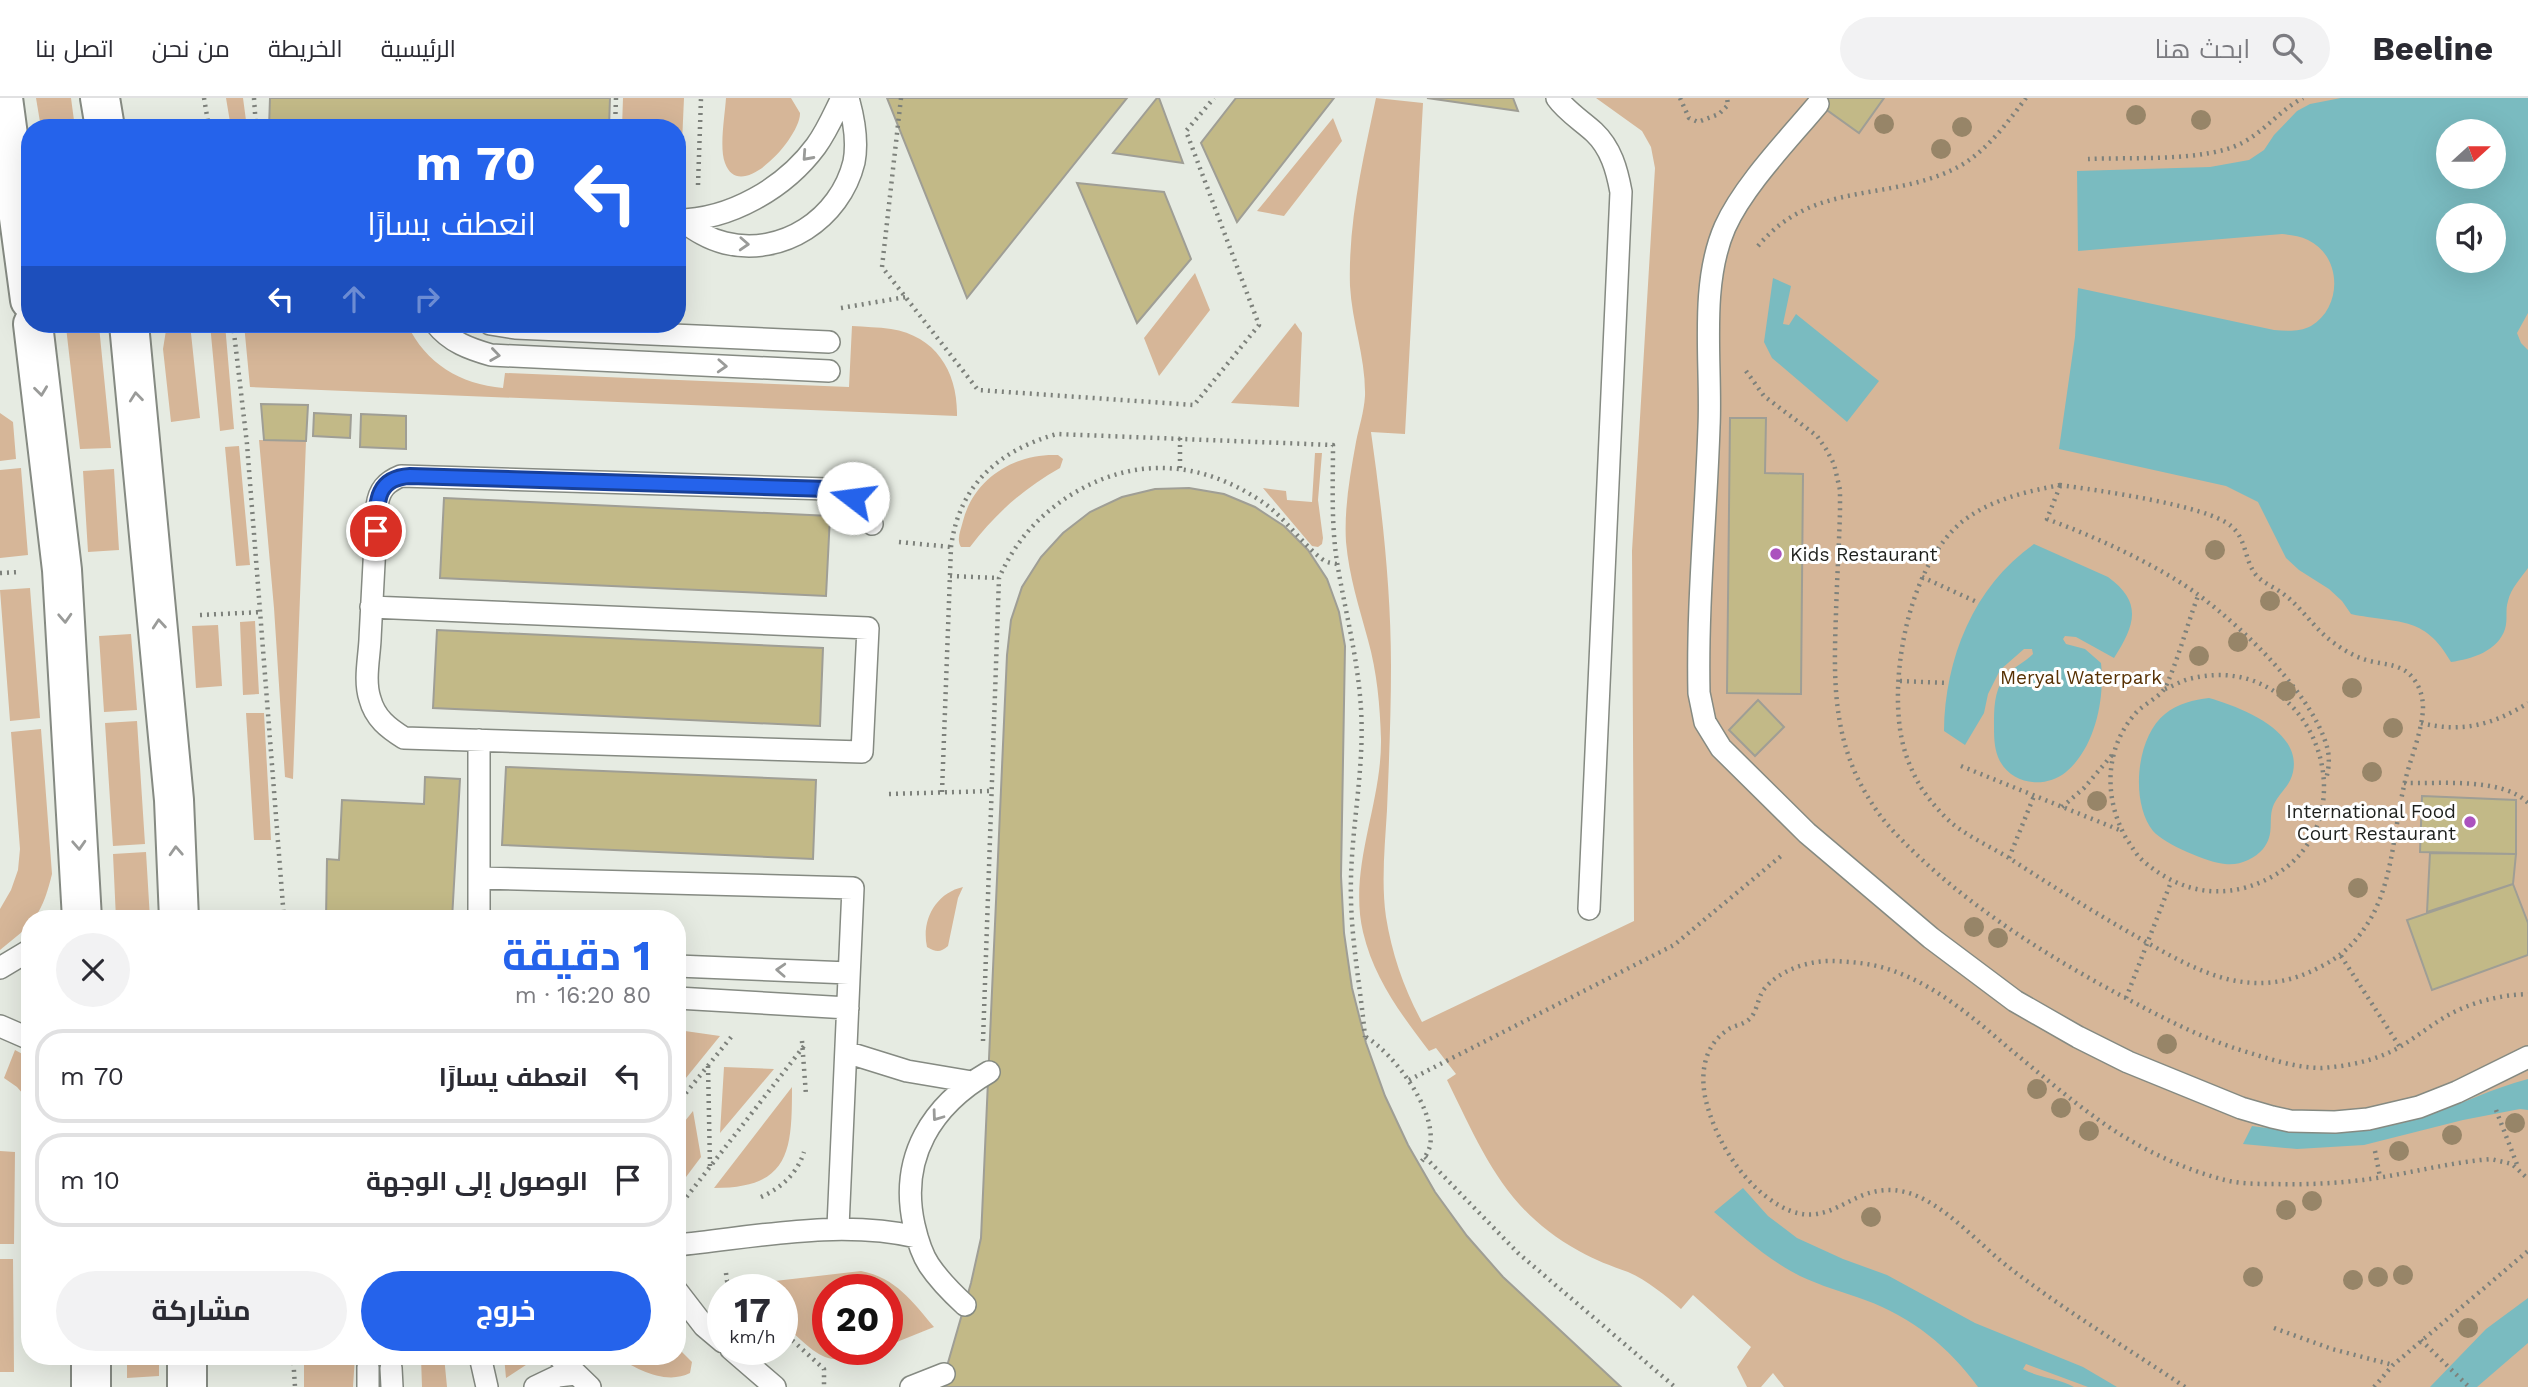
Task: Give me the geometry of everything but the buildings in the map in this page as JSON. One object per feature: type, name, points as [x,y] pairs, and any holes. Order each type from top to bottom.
[{"type":"street","points":[[3,98],[21,233]]},
{"type":"street","points":[[100,98],[104,119]]},
{"type":"street","points":[[34,333],[62,570],[76,910]]},
{"type":"street","points":[[130,333],[174,800],[179,910]]},
{"type":"street","points":[[91,1365],[91,1387]]},
{"type":"lane","points":[[686,219],[713,215],[743,205],[770,190],[794,170],[816,146],[842,98]]},
{"type":"lane","points":[[686,224],[725,243],[749,246],[773,243],[796,235],[817,223],[834,205],[846,184],[854,161],[856,136],[848,98]]},
{"type":"lane","points":[[1557,98],[1597,135],[1609,152],[1617,171],[1621,192],[1589,909]]},
{"type":"lane","points":[[1818,104],[1736,207],[1725,228],[1712,273],[1710,425],[1698,673],[1700,703],[1706,722],[1721,748],[1807,833],[1931,938],[2015,1001],[2128,1062],[2241,1108],[2290,1121],[2335,1122],[2368,1119],[2419,1107],[2445,1097],[2528,1057]]},
{"type":"lane","points":[[446,333],[456,342],[491,355],[830,371]]},
{"type":"lane","points":[[627,333],[829,342]]},
{"type":"lane","points":[[371,607],[869,628],[862,752],[404,738],[387,728],[375,713],[369,697],[371,607],[378,496],[387,484],[401,476],[828,489],[853,498],[872,524]]},
{"type":"lane","points":[[479,740],[479,910]]},
{"type":"lane","points":[[479,878],[853,888],[838,1227]]},
{"type":"lane","points":[[0,968],[21,955]]},
{"type":"lane","points":[[686,966],[849,974]]},
{"type":"lane","points":[[686,999],[848,1008]]},
{"type":"lane","points":[[0,1026],[21,1036]]},
{"type":"lane","points":[[846,1052],[907,1071],[981,1077]]},
{"type":"lane","points":[[965,1305],[944,1286],[927,1263],[911,1212],[910,1187],[922,1138],[951,1098],[981,1077]]},
{"type":"lane","points":[[686,1244],[838,1227],[917,1237]]},
{"type":"lane","points":[[686,1302],[707,1328]]},
{"type":"lane","points":[[482,1365],[486,1387]]},
{"type":"lane","points":[[567,1365],[582,1380]]},
{"type":"lane","points":[[750,1365],[775,1387]]},
{"type":"lane","points":[[911,1387],[944,1374]]},
{"type":"lane","points":[[535,1387],[558,1376],[582,1380]]},
{"type":"path","points":[[204,98],[208,119]]},
{"type":"path","points":[[254,98],[256,119]]},
{"type":"path","points":[[615,119],[616,98]]},
{"type":"path","points":[[698,187],[701,98]]},
{"type":"path","points":[[901,98],[882,267],[978,390],[1194,405],[1259,325],[1186,131],[1214,98]]},
{"type":"path","points":[[1680,98],[1689,118],[1698,122],[1723,112],[1728,106],[1727,98]]},
{"type":"path","points":[[1755,250],[1769,232],[1817,203],[1847,194],[1904,187],[1961,165],[1984,147],[2026,98]]},
{"type":"path","points":[[2088,159],[2190,155],[2229,149],[2253,137],[2287,107],[2303,98]]},
{"type":"path","points":[[843,308],[906,297]]},
{"type":"path","points":[[234,333],[262,612],[283,910]]},
{"type":"path","points":[[1744,367],[1764,396],[1817,436],[1834,464],[1840,501],[1833,679],[1837,713],[1857,778],[1895,834],[1972,901],[2055,959],[2177,1027],[2292,1065],[2320,1068],[2375,1059],[2400,1047],[2451,1014],[2480,1001],[2528,994]]},
{"type":"path","points":[[942,792],[953,526],[973,486],[991,467],[1014,450],[1034,440],[1057,434],[1333,445],[1333,526],[1337,564],[1356,656],[1361,710],[1361,764],[1351,859],[1350,900],[1365,1037],[1394,1061],[1409,1080],[1426,1118],[1430,1145],[1419,1164]]},
{"type":"path","points":[[1180,438],[1180,468]]},
{"type":"path","points":[[981,1077],[999,578],[1008,557],[1038,519],[1085,486],[1115,474],[1148,468],[1180,468],[1212,476],[1242,489],[1284,519],[1324,561],[1337,564]]},
{"type":"path","points":[[2060,485],[2046,519],[2077,530],[2146,562],[2198,596],[2250,640],[2276,667],[2316,721],[2328,750],[2329,766],[2317,825],[2294,861],[2276,874],[2235,890],[2192,888],[2171,882],[2137,855],[2116,817],[2111,796],[2110,775],[2114,753],[2135,714],[2165,689],[2189,679],[2232,677],[2253,682],[2287,701],[2305,721],[2316,740],[2323,761],[2325,782]]},
{"type":"path","points":[[2060,485],[2170,505],[2227,522],[2239,534],[2249,564],[2257,576],[2281,592],[2320,633],[2346,651],[2368,661],[2397,666],[2415,679],[2423,701],[2421,723],[2404,783],[2388,872],[2373,915],[2359,936],[2341,956],[2294,979],[2274,983],[2251,983],[2207,973],[2147,943],[1955,826],[1924,792],[1912,772],[1900,729],[1902,655],[1922,577],[1946,537],[1964,521],[2004,498],[2060,485]]},
{"type":"path","points":[[898,542],[951,547]]},
{"type":"path","points":[[950,576],[999,578]]},
{"type":"path","points":[[1922,577],[1979,603]]},
{"type":"path","points":[[2165,689],[2198,596]]},
{"type":"path","points":[[158,617],[262,612]]},
{"type":"path","points":[[1900,681],[1948,683]]},
{"type":"path","points":[[2421,723],[2451,729],[2480,726],[2508,716],[2528,703]]},
{"type":"path","points":[[2062,807],[2100,772],[2114,753]]},
{"type":"path","points":[[1961,766],[2123,831]]},
{"type":"path","points":[[2404,783],[2489,786],[2509,790],[2528,803]]},
{"type":"path","points":[[888,794],[991,790]]},
{"type":"path","points":[[2009,858],[2034,796]]},
{"type":"path","points":[[1409,1080],[1674,945],[1807,833]]},
{"type":"path","points":[[2126,998],[2171,882]]},
{"type":"path","points":[[2341,956],[2400,1047]]},
{"type":"path","points":[[2185,1387],[2069,1312],[1925,1200],[1908,1192],[1870,1191],[1824,1214],[1810,1216],[1795,1213],[1770,1199],[1749,1181],[1736,1164],[1714,1124],[1705,1091],[1704,1066],[1709,1051],[1718,1038],[1729,1027],[1746,1022],[1753,1015],[1765,987],[1797,967],[1822,960],[1858,962],[1881,967],[1924,985],[1965,1012],[2099,1120],[2182,1167],[2226,1181],[2260,1184],[2338,1183],[2471,1160],[2491,1159],[2512,1164],[2528,1178]]},
{"type":"path","points":[[686,1093],[739,1027]]},
{"type":"path","points":[[796,1034],[804,1045],[806,1100]]},
{"type":"path","points":[[686,1198],[804,1045]]},
{"type":"path","points":[[708,1066],[710,1166]]},
{"type":"path","points":[[2498,1114],[2519,1169]]},
{"type":"path","points":[[757,1199],[774,1191],[789,1179],[801,1161],[807,1140]]},
{"type":"path","points":[[1425,1157],[1518,1253],[1675,1387]]},
{"type":"path","points":[[2376,1159],[2380,1177]]},
{"type":"path","points":[[686,1207],[691,1207]]},
{"type":"path","points":[[2374,1387],[2393,1365],[2421,1340],[2528,1251]]},
{"type":"path","points":[[2274,1328],[2332,1349],[2393,1365]]},
{"type":"path","points":[[2421,1340],[2469,1387]]},
{"type":"path","points":[[798,1345],[824,1369],[824,1387]]},
{"type":"path","points":[[294,1365],[295,1387]]},
{"type":"green space","points":[[36,98],[71,98],[74,119],[40,119]]},
{"type":"green space","points":[[226,98],[243,98],[246,119],[230,119]]},
{"type":"green space","points":[[623,98],[684,98],[683,119],[622,119]]},
{"type":"green space","points":[[726,98],[791,98],[800,113],[791,137],[768,163],[756,172],[743,176],[733,174],[725,163],[722,140]]},
{"type":"green space","name":"Meryal Waterpark","points":[[1376,98],[1423,103],[1405,434],[1371,432],[1385,549],[1391,637],[1385,904],[1395,958],[1422,1022],[1634,921],[1632,551],[1655,168],[1651,147],[1642,131],[1596,98],[2528,98],[2528,1387],[1784,1387],[1773,1373],[1761,1387],[1747,1387],[1737,1367],[1751,1347],[1693,1295],[1681,1309],[1642,1280],[1585,1254],[1554,1235],[1532,1217],[1498,1177],[1472,1131],[1447,1080],[1456,1074],[1436,1048],[1429,1051],[1381,981],[1363,932],[1360,908],[1362,860],[1380,763],[1381,739],[1376,676],[1347,555],[1347,505],[1365,396],[1350,286],[1351,238],[1357,191]]},
{"type":"green space","points":[[1333,118],[1342,141],[1284,216],[1257,211]]},
{"type":"green space","points":[[1195,273],[1210,310],[1159,376],[1144,338]]},
{"type":"green space","points":[[1295,323],[1302,333],[1299,407],[1231,403]]},
{"type":"green space","points":[[852,326],[886,328],[907,333],[932,348],[948,371],[956,400],[957,416],[250,387],[245,333],[412,333],[434,361],[446,370],[473,382],[503,388],[505,373],[849,387]]},
{"type":"green space","points":[[67,333],[100,333],[111,448],[80,449]]},
{"type":"green space","points":[[166,333],[191,333],[200,418],[171,422],[163,349]]},
{"type":"green space","points":[[211,333],[226,333],[234,429],[220,431]]},
{"type":"green space","points":[[0,413],[13,422],[16,459],[0,461]]},
{"type":"green space","points":[[259,440],[306,441],[293,779],[285,777]]},
{"type":"green space","points":[[239,446],[250,565],[236,566],[225,447]]},
{"type":"green space","points":[[1315,453],[1322,453],[1318,500],[1323,538],[1318,547],[1312,546],[1263,488],[1286,491],[1287,500],[1312,502]]},
{"type":"green space","points":[[1058,455],[1063,459],[1060,468],[1011,503],[970,547],[961,547],[959,534],[963,521],[977,492],[987,481],[999,471],[1027,458]]},
{"type":"green space","points":[[21,468],[28,555],[0,558],[0,470]]},
{"type":"green space","points":[[114,469],[119,550],[88,552],[83,471]]},
{"type":"green space","points":[[30,588],[40,718],[10,721],[0,590]]},
{"type":"green space","points":[[255,621],[259,694],[243,695],[240,622]]},
{"type":"green space","points":[[218,625],[222,686],[196,688],[192,626]]},
{"type":"green space","points":[[131,634],[137,710],[104,712],[99,636]]},
{"type":"green space","points":[[246,713],[264,713],[271,840],[254,840]]},
{"type":"green space","points":[[137,721],[145,844],[113,846],[105,723]]},
{"type":"green space","points":[[41,729],[52,874],[39,910],[21,910],[21,933],[0,950],[0,909],[18,870],[20,849],[11,732]]},
{"type":"green space","points":[[146,852],[149,910],[116,910],[113,854]]},
{"type":"green space","points":[[963,887],[958,898],[948,946],[938,951],[927,947],[926,927],[933,909],[945,895]]},
{"type":"green space","points":[[686,1031],[720,1036],[686,1078]]},
{"type":"green space","points":[[15,1050],[21,1053],[21,1092],[4,1078]]},
{"type":"green space","points":[[724,1067],[774,1069],[720,1133]]},
{"type":"green space","points":[[792,1087],[790,1130],[782,1162],[772,1173],[758,1181],[714,1188]]},
{"type":"green space","points":[[693,1111],[701,1157],[686,1177],[686,1120]]},
{"type":"green space","points":[[0,1151],[15,1152],[14,1244],[0,1244]]},
{"type":"green space","points":[[0,1259],[13,1259],[14,1372],[0,1372]]},
{"type":"green space","points":[[861,1271],[873,1274],[835,1274]]},
{"type":"green space","points":[[812,1277],[812,1349],[798,1338],[798,1278]]},
{"type":"green space","points":[[903,1293],[910,1300],[934,1327],[903,1340]]},
{"type":"green space","points":[[686,1356],[692,1362],[690,1373],[672,1377],[662,1377],[633,1366],[686,1365]]},
{"type":"green space","points":[[127,1365],[159,1365],[159,1376],[127,1378]]},
{"type":"green space","points":[[304,1365],[354,1365],[353,1387],[304,1387]]},
{"type":"green space","points":[[421,1365],[445,1365],[447,1387],[422,1387]]},
{"type":"green space","points":[[505,1365],[526,1365],[506,1378]]},
{"type":"water","points":[[2341,98],[2528,98],[2528,313],[2517,333],[2528,350],[2528,568],[2509,596],[2502,637],[2483,653],[2467,659],[2451,662],[2441,647],[2420,628],[2351,614],[2329,589],[2299,570],[2286,558],[2258,502],[2226,486],[2059,449],[2075,337],[2078,288],[2288,331],[2307,328],[2321,318],[2329,307],[2334,282],[2332,269],[2319,248],[2305,239],[2282,234],[2078,251],[2077,171],[2210,167],[2249,160],[2264,150],[2297,111],[2310,104]]},
{"type":"water","points":[[1773,278],[1791,286],[1783,324],[1789,325],[1796,314],[1879,381],[1847,422],[1772,358],[1764,342]]},
{"type":"water","points":[[2034,544],[2108,577],[2127,596],[2132,615],[2127,636],[2114,658],[2076,637],[2065,636],[2063,639],[2066,644],[2085,649],[2101,663],[2099,707],[2091,736],[2076,762],[2057,778],[2038,782],[2019,778],[2003,766],[1998,757],[1994,737],[1998,689],[2007,674],[2033,654],[2032,649],[2024,649],[2000,670],[1988,694],[1984,713],[1965,745],[1944,731],[1950,677],[1966,627],[1994,581]]},
{"type":"water","points":[[2209,698],[2266,723],[2288,744],[2293,757],[2292,777],[2272,810],[2267,843],[2255,856],[2236,864],[2209,860],[2167,842],[2153,831],[2141,804],[2139,787],[2142,753],[2155,724],[2175,707]]},
{"type":"water","points":[[2528,1079],[2528,1110],[2520,1109],[2463,1120],[2364,1145],[2297,1149],[2243,1144],[2252,1126],[2319,1132],[2383,1127],[2427,1116]]},
{"type":"water","points":[[1743,1188],[1768,1216],[1797,1238],[1887,1275],[1975,1323],[2083,1367],[2117,1387],[2088,1387],[2026,1364],[2023,1369],[2029,1372],[2074,1387],[1978,1387],[1942,1346],[1914,1324],[1882,1307],[1788,1270],[1714,1212]]},
{"type":"water","points":[[2528,1298],[2528,1343],[2477,1387],[2430,1387],[2486,1329]]},
{"type":"place","name":"Kids Restaurant","points":[[1776,554]]},
{"type":"place","name":"International Food Court Restaurant","points":[[2470,822]]},
{"type":"route","points":[[376,531],[378,496],[387,484],[401,476],[828,489],[853,498]]}]
